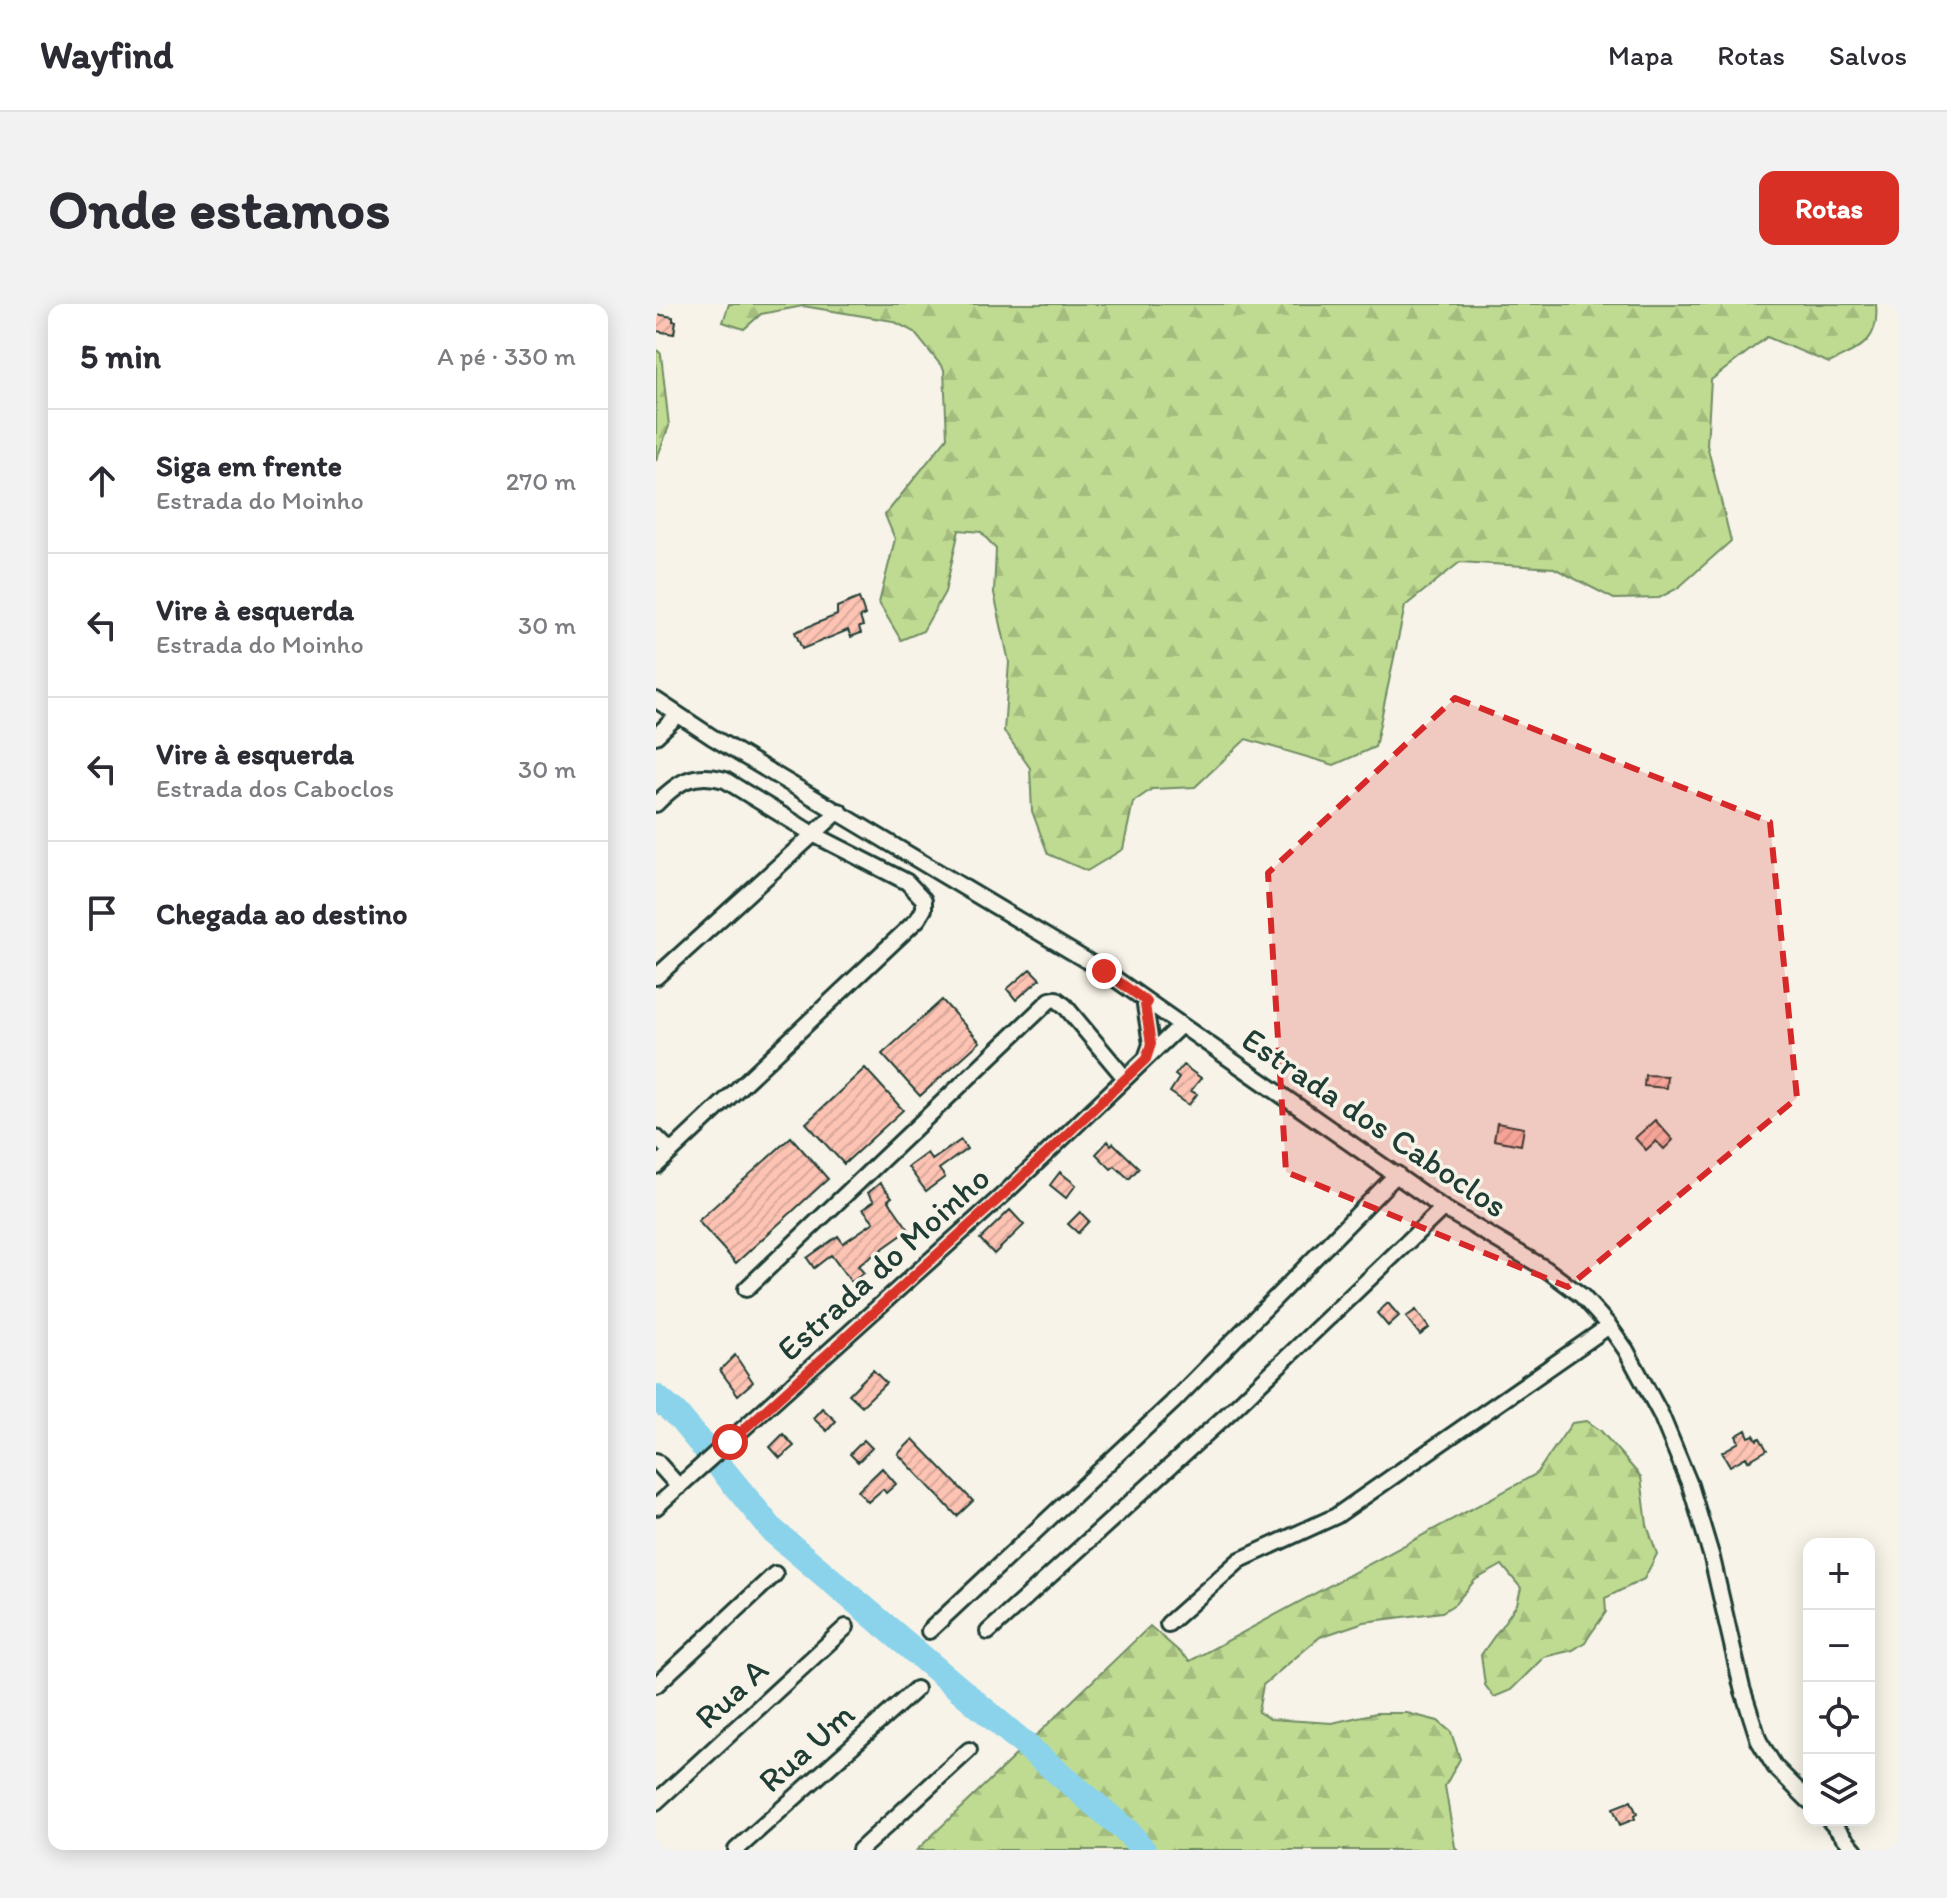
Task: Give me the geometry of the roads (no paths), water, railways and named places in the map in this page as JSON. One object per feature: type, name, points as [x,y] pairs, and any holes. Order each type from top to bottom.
[{"type":"street","name":"Estrada dos Caboclos","points":[[656,700],[1104,971],[1443,1208],[1546,1269],[1582,1296],[1626,1350],[1661,1415],[1690,1485],[1712,1558],[1742,1688],[1759,1741],[1775,1767],[1803,1795]]},
{"type":"street","points":[[656,736],[678,715]]},
{"type":"street","points":[[656,804],[675,786],[692,777],[711,776],[725,780],[813,834],[907,882],[924,900],[924,909],[918,919],[656,1166]]},
{"type":"street","points":[[656,977],[839,811]]},
{"type":"street","points":[[746,1289],[1050,1000],[1056,999],[1065,1006],[1125,1078]]},
{"type":"street","points":[[1146,1059],[1151,1044],[1147,1002]]},
{"type":"street","name":"Estrada do Moinho","points":[[656,1507],[1004,1194],[1180,1026]]},
{"type":"street","points":[[656,1137],[671,1152]]},
{"type":"street","points":[[929,1631],[1172,1403],[1397,1174]]},
{"type":"street","points":[[988,1632],[1230,1412],[1443,1208]]},
{"type":"street","points":[[1168,1624],[1240,1560],[1336,1516],[1609,1326]]},
{"type":"street","points":[[656,1461],[679,1487]]},
{"type":"street","points":[[656,1685],[775,1574]]},
{"type":"street","name":"Rua A","points":[[656,1802],[846,1627]]},
{"type":"street","name":"Rua Um","points":[[736,1850],[916,1689]]},
{"type":"street","points":[[860,1850],[969,1750]]},
{"type":"street","points":[[1834,1826],[1855,1850]]},
{"type":"waterway","points":[[656,1397],[679,1417],[773,1531],[1128,1832],[1143,1850]]}]
